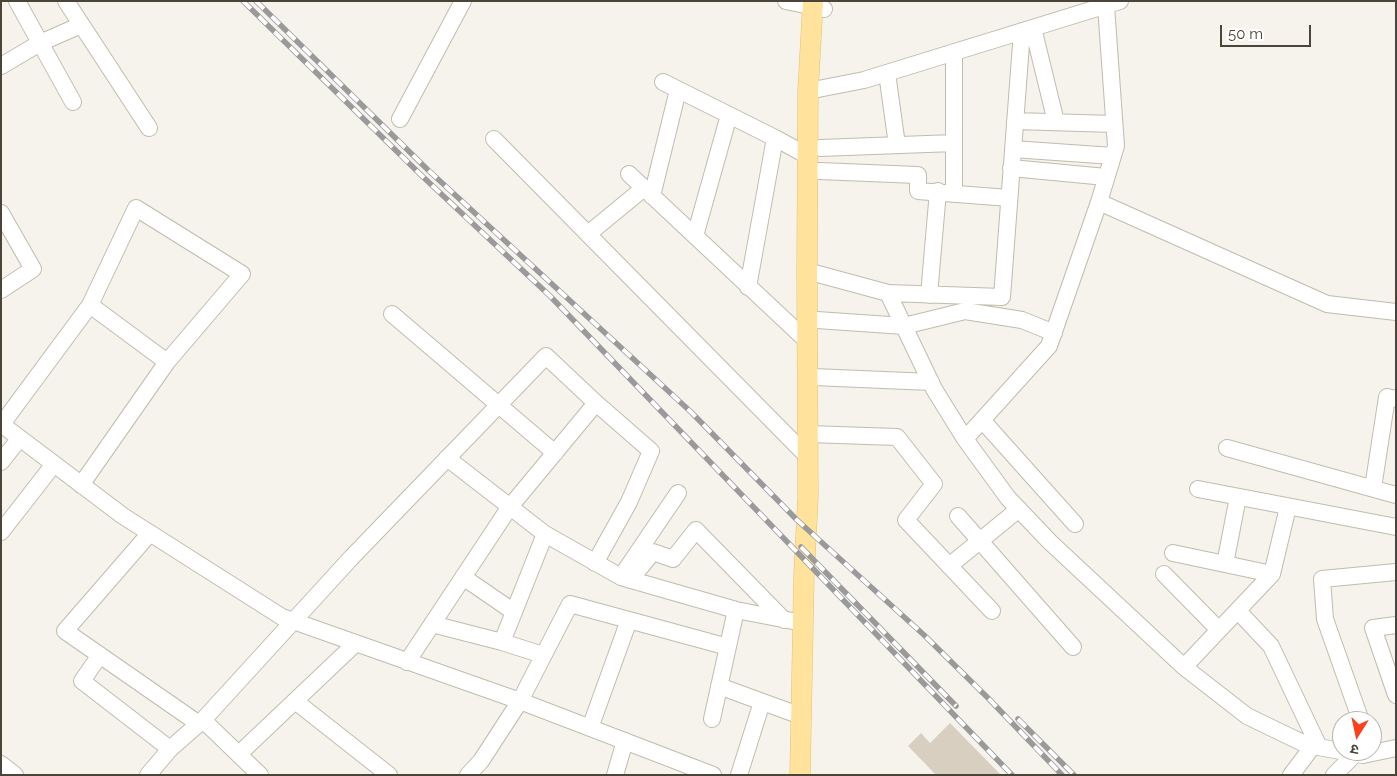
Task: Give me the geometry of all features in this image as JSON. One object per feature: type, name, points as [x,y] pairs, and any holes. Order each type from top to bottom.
[{"type":"main road","points":[[800,775],[801,716],[793,621],[808,498],[806,340],[812,272],[818,5]]},
{"type":"main road","points":[[808,430],[817,342],[817,320],[812,272]]},
{"type":"street","points":[[18,1],[73,102]]},
{"type":"street","points":[[66,1],[149,128]]},
{"type":"street","points":[[400,120],[463,1]]},
{"type":"street","points":[[786,1],[818,5]]},
{"type":"street","points":[[815,90],[864,80],[1113,3],[1114,124],[1116,146],[1099,202],[1049,346],[965,439]]},
{"type":"street","points":[[1,66],[40,43],[82,25]]},
{"type":"street","points":[[812,272],[888,294],[1002,297],[1015,121],[1027,30]]},
{"type":"street","points":[[1027,30],[1056,122]]},
{"type":"street","points":[[954,52],[954,193]]},
{"type":"street","points":[[887,73],[897,145]]},
{"type":"street","points":[[663,82],[816,158],[918,175],[918,191],[1009,198]]},
{"type":"street","points":[[588,234],[648,192],[678,90]]},
{"type":"street","points":[[695,236],[729,115]]},
{"type":"street","points":[[1015,121],[1114,124]]},
{"type":"street","points":[[748,287],[775,138]]},
{"type":"street","points":[[494,139],[808,457]]},
{"type":"street","points":[[816,158],[897,145],[954,143]]},
{"type":"street","points":[[1013,149],[1113,156]]},
{"type":"street","points":[[1011,168],[1106,177]]},
{"type":"street","points":[[629,174],[806,340]]},
{"type":"street","points":[[928,295],[938,192]]},
{"type":"street","points":[[1099,202],[1327,304],[1396,312]]},
{"type":"street","points":[[81,485],[166,362],[242,274],[136,208],[90,306],[2,424],[81,485],[123,516],[282,617],[520,701],[713,775]]},
{"type":"street","points":[[1,213],[33,269],[1,290]]},
{"type":"street","points":[[888,294],[930,382],[965,439],[1008,498],[1050,542],[1184,667],[1247,716],[1307,745],[1332,750]]},
{"type":"street","points":[[90,306],[166,362]]},
{"type":"street","points":[[817,320],[904,326],[965,311],[1022,320],[1054,333]]},
{"type":"street","points":[[392,314],[555,453]]},
{"type":"street","points":[[148,775],[170,749],[201,722],[351,558],[546,356],[651,451],[630,502],[595,563]]},
{"type":"street","points":[[813,377],[930,382]]},
{"type":"street","points":[[1373,488],[1387,397],[1396,399]]},
{"type":"street","points":[[407,662],[509,508],[596,403]]},
{"type":"street","points":[[982,420],[1075,524]]},
{"type":"street","points":[[808,430],[897,437],[934,484],[906,520],[992,611]]},
{"type":"street","points":[[1,462],[20,438]]},
{"type":"street","points":[[1227,448],[1396,495]]},
{"type":"street","points":[[447,458],[509,508],[545,534],[595,563],[626,578],[736,610],[793,621]]},
{"type":"street","points":[[1,532],[54,464]]},
{"type":"street","points":[[1198,490],[1396,527]]},
{"type":"street","points":[[626,578],[678,493]]},
{"type":"street","points":[[1225,564],[1238,497]]},
{"type":"street","points":[[1184,667],[1272,574],[1288,507]]},
{"type":"street","points":[[949,566],[1019,509]]},
{"type":"street","points":[[958,516],[1073,647]]},
{"type":"street","points":[[626,578],[653,552],[673,559],[696,530],[793,621]]},
{"type":"street","points":[[150,534],[65,631],[201,722],[239,754],[260,775]]},
{"type":"street","points":[[502,642],[545,534]]},
{"type":"street","points":[[1173,553],[1272,574]]},
{"type":"street","points":[[1357,711],[1325,619],[1322,579],[1396,572]]},
{"type":"street","points":[[1164,574],[1219,630]]},
{"type":"street","points":[[463,578],[514,612]]},
{"type":"street","points":[[468,775],[481,761],[520,701],[570,604],[728,647]]},
{"type":"street","points":[[712,719],[736,610]]},
{"type":"street","points":[[1238,611],[1271,646],[1316,747]]},
{"type":"street","points":[[590,728],[629,620]]},
{"type":"street","points":[[432,624],[543,655]]},
{"type":"street","points":[[1396,625],[1373,628],[1396,695]]},
{"type":"street","points":[[239,754],[356,643]]},
{"type":"street","points":[[100,655],[82,681],[170,749]]},
{"type":"street","points":[[719,686],[801,716]]},
{"type":"street","points":[[295,701],[389,775]]},
{"type":"street","points":[[739,775],[762,702]]},
{"type":"street","points":[[615,775],[625,741]]},
{"type":"street","points":[[1292,775],[1316,747]]},
{"type":"street","points":[[1382,750],[1396,748]]},
{"type":"street","points":[[1334,775],[1348,761]]},
{"type":"street","points":[[1,765],[15,775]]},
{"type":"building","points":[[950,723],[1001,775],[936,775],[908,746],[921,733],[930,743]]},
{"type":"railway","points":[[243,1],[421,175],[550,296],[1012,775]]},
{"type":"railway","points":[[256,1],[428,170],[691,412],[797,520],[924,635],[1062,775]]},
{"type":"railway","points":[[801,547],[956,706]]},
{"type":"railway","points":[[1018,719],[1074,775]]}]
